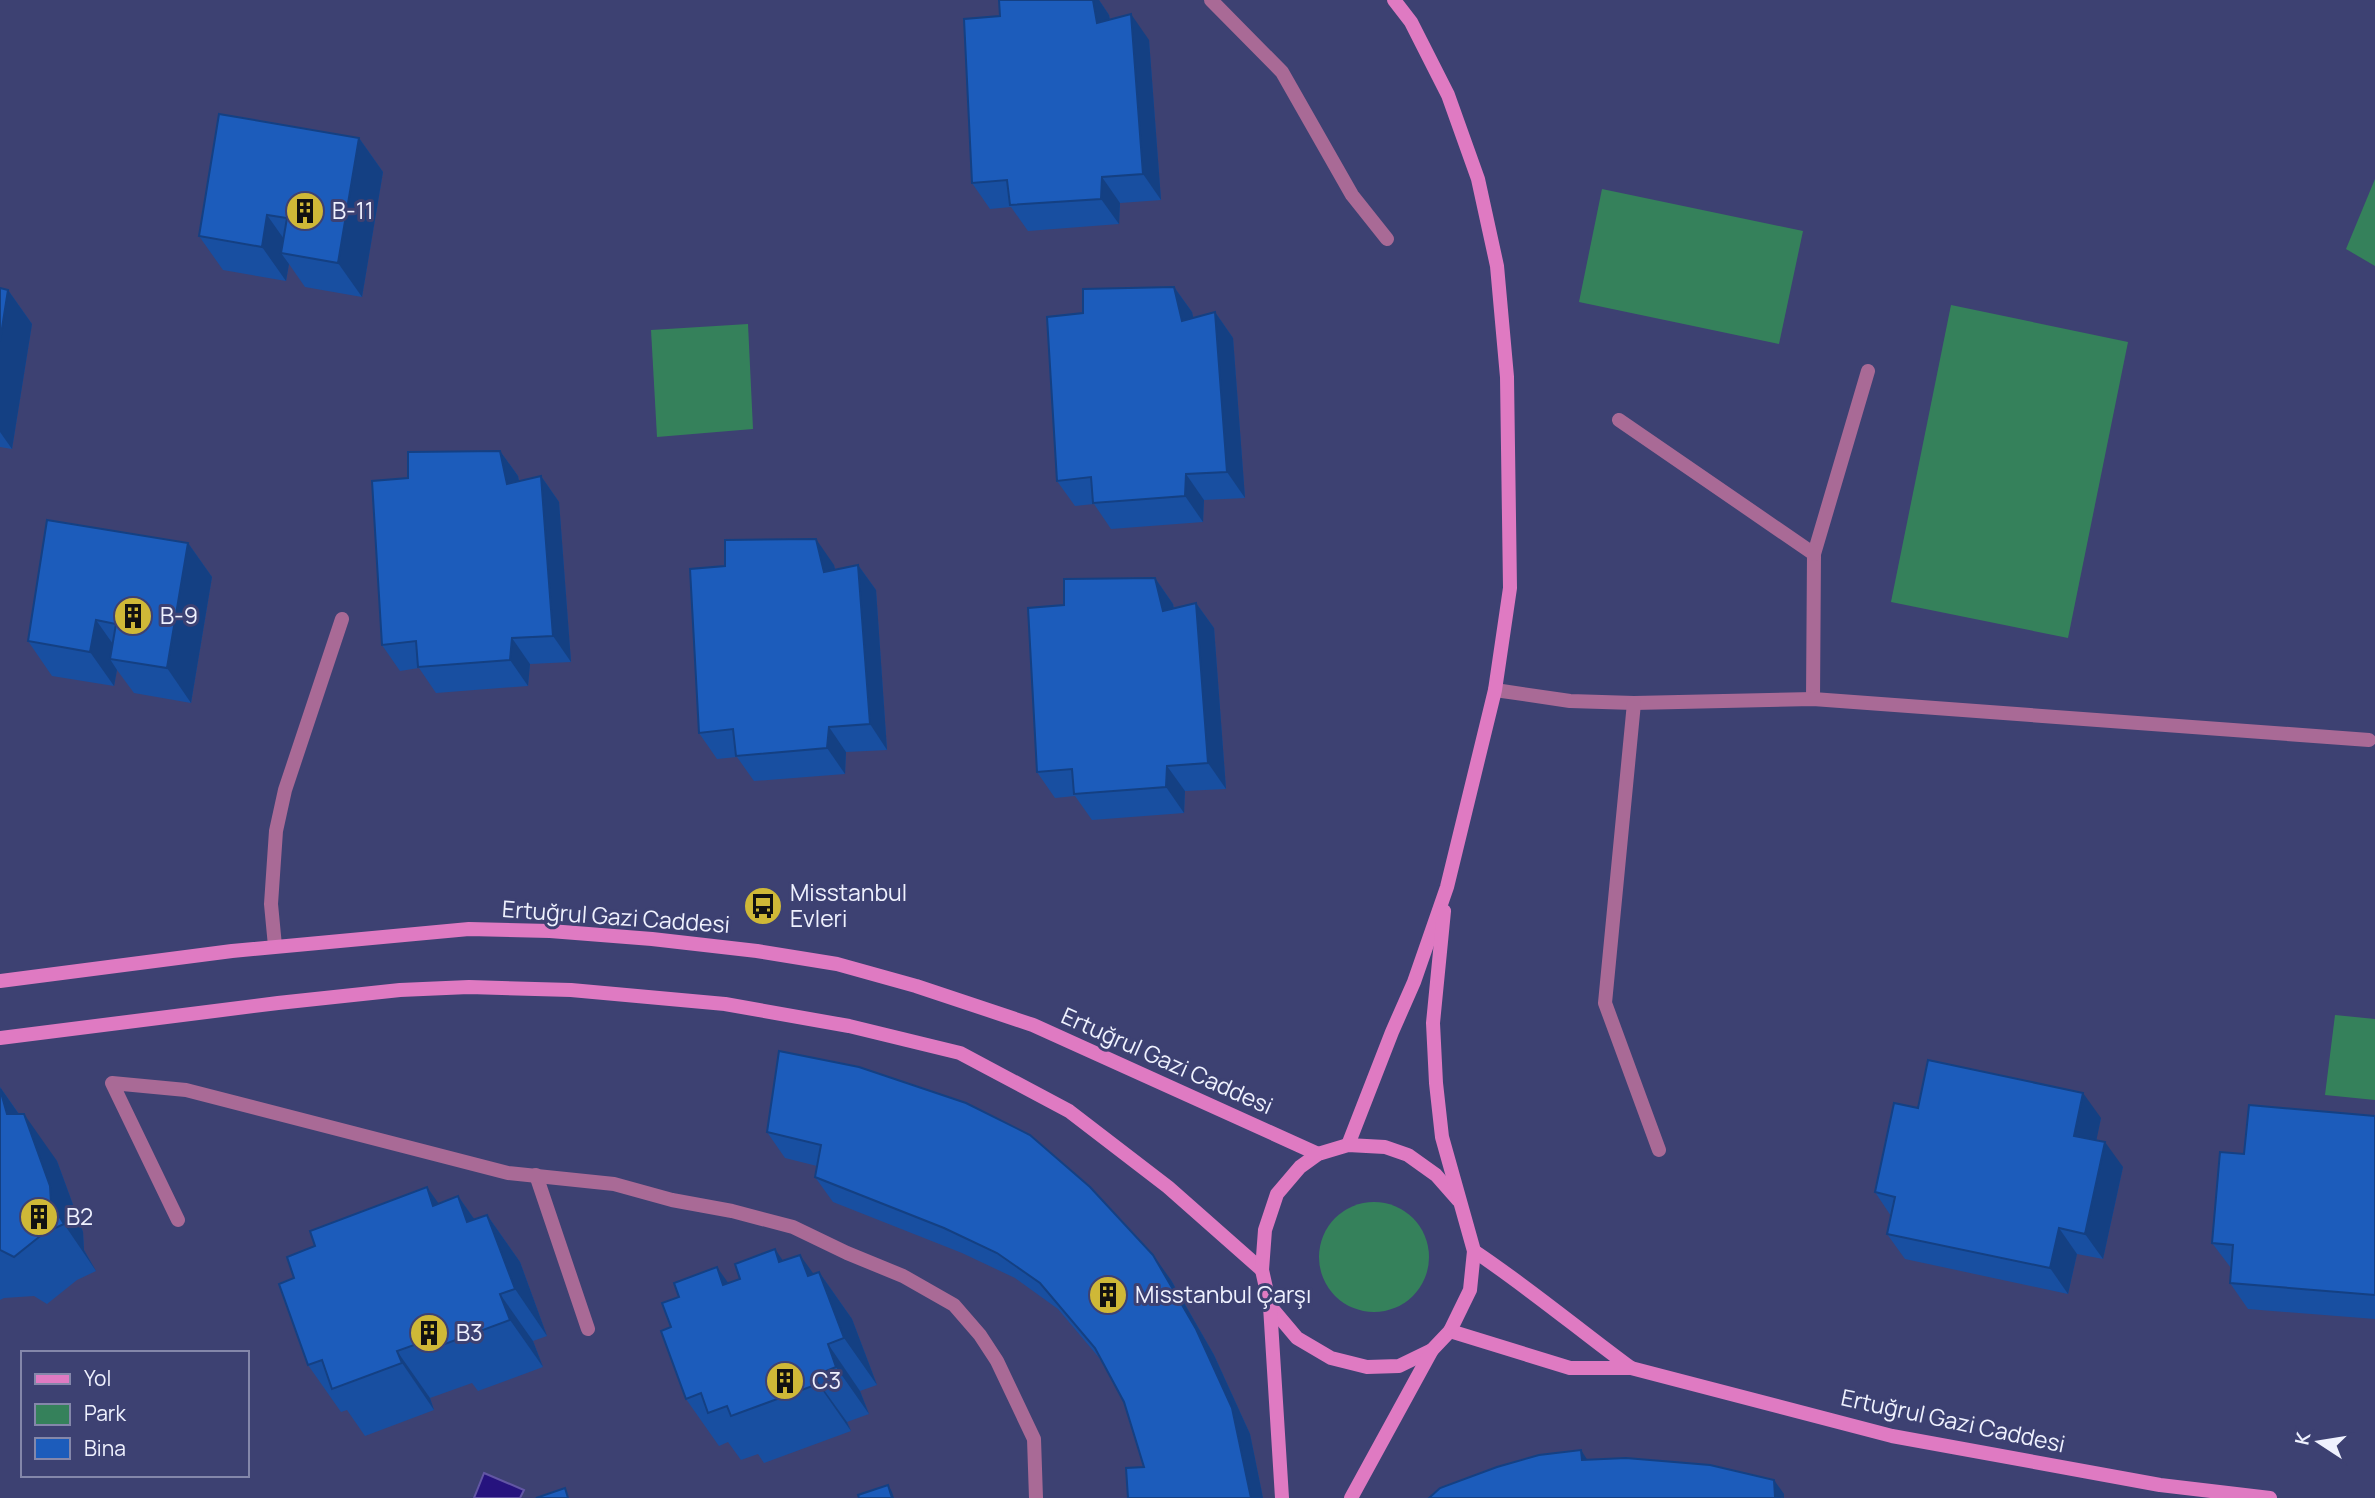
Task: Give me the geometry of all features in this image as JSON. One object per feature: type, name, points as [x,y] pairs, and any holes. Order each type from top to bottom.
[{"type":"main road","points":[[1348,1145],[1414,982],[1447,887],[1495,690],[1510,588],[1507,377],[1497,267],[1478,179],[1448,95],[1411,22],[1394,0]]},
{"type":"main road","points":[[1351,1498],[1432,1350],[1450,1331],[1470,1290],[1474,1251],[1442,1137],[1436,1083],[1433,1023],[1447,887]]},
{"type":"main road","name":"Ertuğrul Gazi Caddesi","points":[[0,981],[275,946],[469,929],[652,939],[837,964],[916,986],[1033,1025],[1318,1154]]},
{"type":"main road","points":[[0,1038],[278,1003],[400,990],[470,987],[571,990],[725,1004],[849,1026],[960,1053],[1069,1111],[1168,1187],[1262,1270]]},
{"type":"main road","points":[[1282,1498],[1270,1306],[1262,1270],[1265,1230],[1277,1194],[1300,1167],[1318,1154],[1348,1145],[1385,1147],[1408,1155],[1436,1175],[1461,1203]]},
{"type":"main road","points":[[1474,1251],[1519,1281],[1631,1368]]},
{"type":"main road","points":[[1270,1306],[1297,1338],[1331,1358],[1367,1367],[1398,1366],[1432,1350]]},
{"type":"main road","points":[[1450,1331],[1570,1368],[1631,1368]]},
{"type":"main road","name":"Ertuğrul Gazi Caddesi","points":[[1631,1368],[1892,1436],[2161,1485],[2270,1498]]},
{"type":"lane","points":[[1211,0],[1282,72],[1352,195],[1387,239]]},
{"type":"lane","points":[[1813,699],[1814,554],[1868,371]]},
{"type":"lane","points":[[1619,420],[1814,554]]},
{"type":"lane","points":[[275,946],[271,904],[275,831],[285,790],[342,620]]},
{"type":"lane","points":[[1495,690],[1570,701],[1634,703],[1813,699],[2369,740]]},
{"type":"lane","points":[[1634,703],[1605,1003],[1659,1150]]},
{"type":"lane","points":[[178,1220],[112,1083],[186,1090],[508,1173],[614,1184],[793,1227],[902,1276],[954,1305],[980,1335],[997,1361],[1034,1439],[1036,1498]]},
{"type":"lane","points":[[536,1175],[589,1329]]},
{"type":"green space","points":[[2375,179],[2375,266],[2346,249]]},
{"type":"green space","points":[[1602,189],[1803,231],[1779,344],[1579,302]]},
{"type":"green space","points":[[1951,305],[2128,342],[2068,638],[1891,602]]},
{"type":"green space","points":[[748,324],[753,429],[657,437],[651,330]]},
{"type":"green space","points":[[2335,1015],[2375,1019],[2375,1100],[2325,1095]]},
{"type":"green space","points":[[1374,1202],[1395,1206],[1413,1218],[1425,1236],[1429,1257],[1425,1278],[1413,1296],[1395,1308],[1374,1312],[1353,1308],[1335,1296],[1323,1278],[1319,1257],[1323,1236],[1335,1218],[1353,1206]]},
{"type":"shaded area","points":[[484,1473],[524,1490],[520,1498],[474,1498]]},
{"type":"building","points":[[999,0],[1093,0],[1097,23],[1131,14],[1143,174],[1102,177],[1101,199],[1010,205],[1007,180],[972,183],[964,19],[1000,16]]},
{"type":"building","points":[[219,114],[359,138],[338,263],[281,253],[287,218],[267,215],[262,247],[199,236]]},
{"type":"building","points":[[1174,287],[1182,321],[1215,312],[1227,472],[1186,474],[1185,496],[1093,503],[1091,477],[1057,481],[1047,317],[1083,313],[1083,289]]},
{"type":"building","points":[[0,288],[8,290],[0,341]]},
{"type":"building","points":[[500,451],[507,484],[541,476],[553,636],[512,638],[510,660],[418,667],[416,641],[382,645],[372,481],[408,478],[408,452]]},
{"type":"building","points":[[47,520],[188,543],[167,668],[110,659],[116,624],[96,620],[90,652],[28,641]]},
{"type":"building","points":[[816,539],[824,572],[858,565],[870,724],[829,727],[827,748],[736,756],[733,729],[699,733],[690,569],[725,566],[725,540]]},
{"type":"building","points":[[1155,578],[1163,611],[1196,603],[1208,763],[1167,766],[1166,787],[1074,794],[1072,769],[1037,772],[1028,608],[1064,605],[1064,579]]},
{"type":"building","name":"Misstanbul Çarşı","points":[[779,1051],[859,1067],[966,1103],[1030,1135],[1090,1187],[1153,1255],[1196,1329],[1232,1408],[1251,1498],[1128,1498],[1126,1468],[1144,1467],[1124,1402],[1095,1348],[1040,1283],[997,1253],[944,1228],[815,1177],[821,1145],[767,1132]]},
{"type":"building","points":[[1928,1060],[2083,1093],[2074,1136],[2105,1142],[2085,1234],[2059,1228],[2050,1268],[1887,1234],[1895,1197],[1875,1192],[1894,1103],[1918,1108]]},
{"type":"building","points":[[0,1089],[7,1114],[24,1114],[50,1186],[51,1203],[64,1224],[44,1233],[14,1257],[0,1250]]},
{"type":"building","points":[[2249,1105],[2375,1116],[2375,1295],[2230,1283],[2233,1245],[2212,1243],[2220,1152],[2244,1154]]},
{"type":"building","points":[[427,1187],[433,1206],[458,1196],[467,1222],[487,1215],[515,1289],[500,1294],[510,1320],[445,1344],[442,1335],[397,1351],[402,1363],[332,1389],[322,1360],[308,1365],[279,1284],[294,1278],[287,1257],[315,1246],[310,1231]]},
{"type":"building","points":[[775,1249],[779,1262],[800,1255],[808,1276],[819,1272],[844,1338],[828,1344],[836,1367],[814,1376],[818,1384],[731,1416],[727,1406],[708,1413],[701,1393],[686,1399],[661,1331],[671,1327],[662,1303],[679,1297],[674,1283],[717,1267],[723,1285],[740,1279],[735,1264]]},
{"type":"building","points":[[1581,1450],[1582,1460],[1626,1458],[1710,1465],[1774,1480],[1775,1497],[1781,1498],[1429,1498],[1440,1488],[1497,1467],[1539,1455]]},
{"type":"building","points":[[888,1485],[892,1498],[859,1498],[858,1495]]},
{"type":"building","points":[[565,1488],[568,1498],[536,1498]]},
{"type":"place","name":"B-11","points":[[305,211]]},
{"type":"place","name":"B-9","points":[[133,616]]},
{"type":"place","name":"Misstanbul Evleri","points":[[763,906]]},
{"type":"place","name":"B2","points":[[39,1217]]},
{"type":"place","name":"Misstanbul Çarşı","points":[[1108,1295]]},
{"type":"place","name":"B3","points":[[429,1333]]},
{"type":"place","name":"C3","points":[[785,1381]]}]
